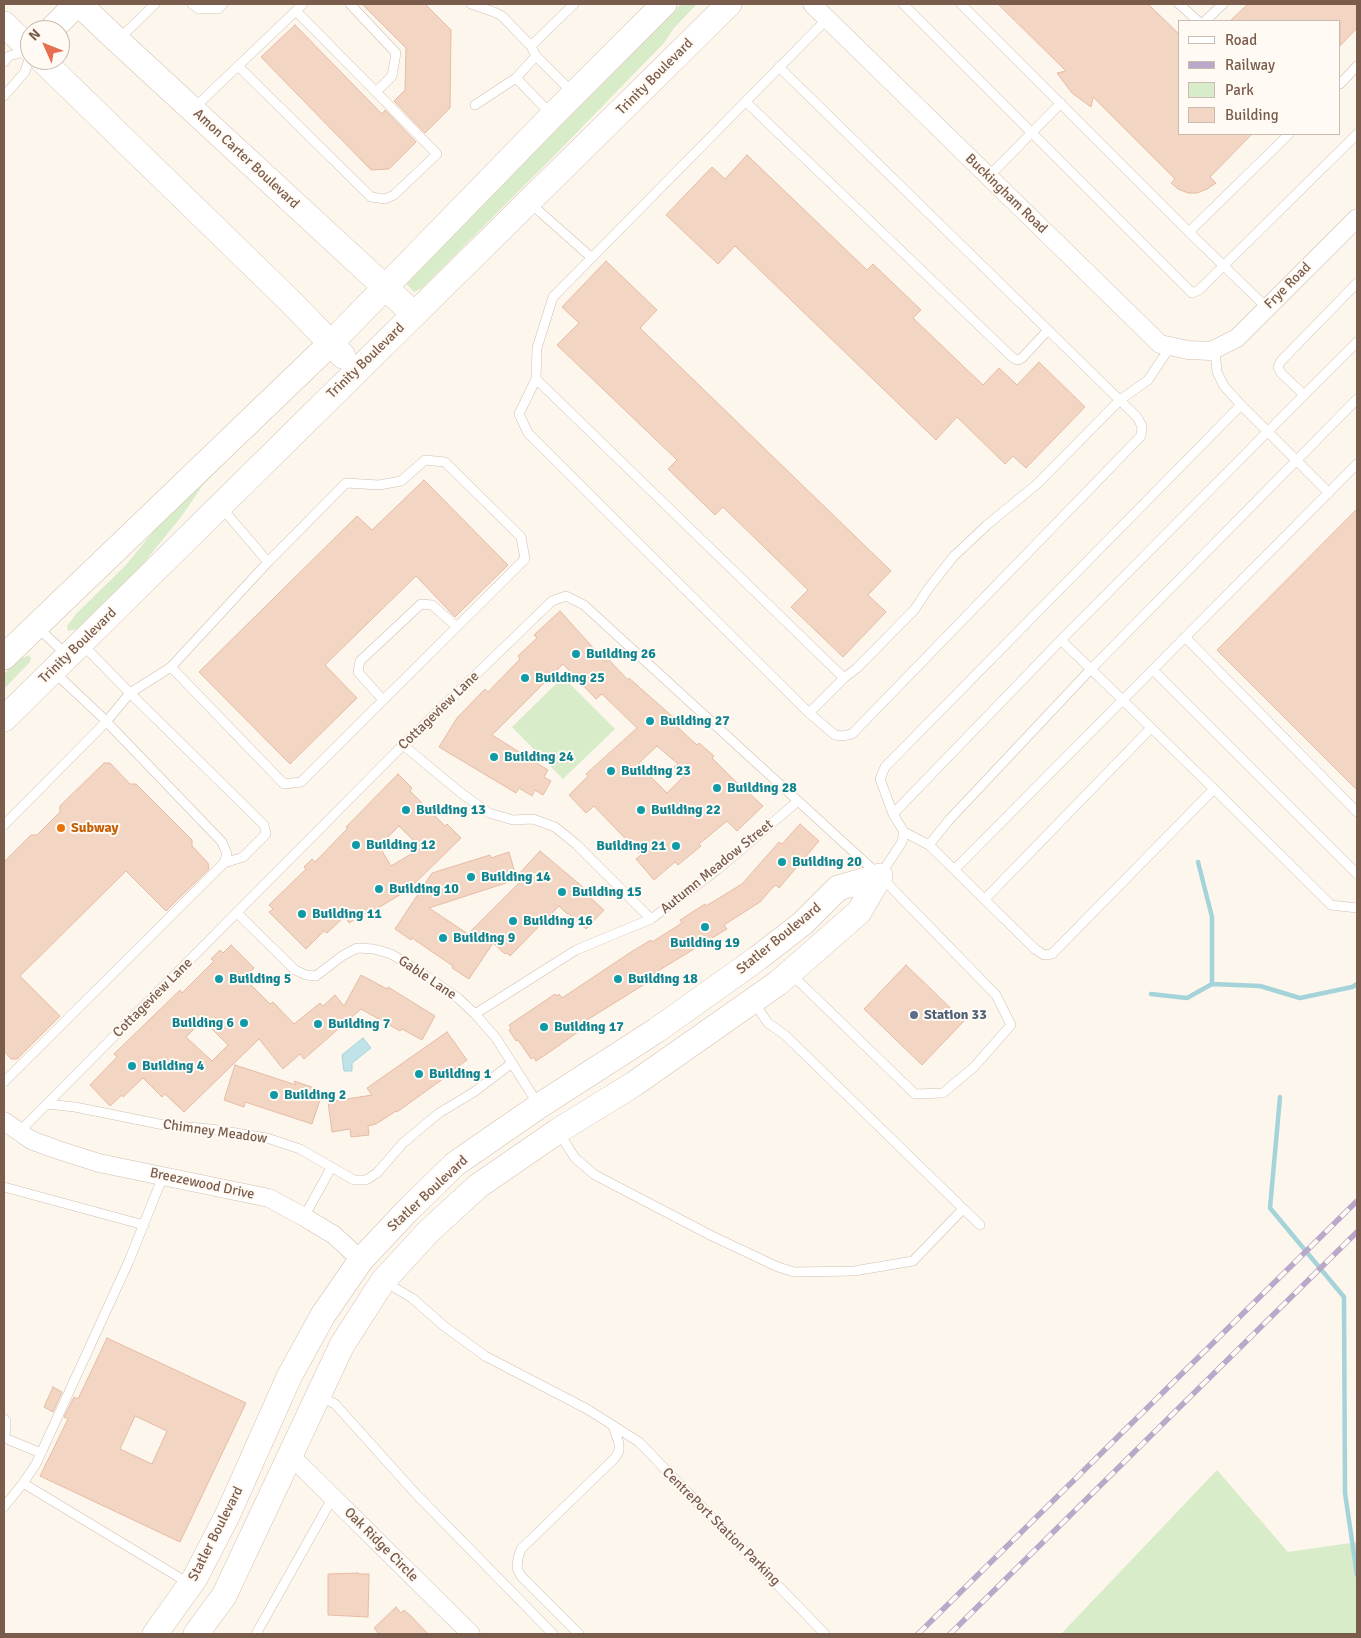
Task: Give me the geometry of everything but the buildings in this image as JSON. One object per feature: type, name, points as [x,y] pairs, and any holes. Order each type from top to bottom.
[{"type":"street","points":[[62,20],[78,4]]},
{"type":"street","name":"Amon Carter Boulevard","points":[[78,4],[414,314]]},
{"type":"street","points":[[4,657],[331,343],[664,4]]},
{"type":"street","name":"Trinity Boulevard","points":[[4,719],[729,4]]},
{"type":"street","name":"Buckingham Road","points":[[812,4],[1160,344],[1188,350],[1211,351],[1215,348]]},
{"type":"street","points":[[4,24],[20,40]]},
{"type":"street","points":[[52,70],[286,297],[357,370]]},
{"type":"street","name":"Frye Road","points":[[1215,348],[1237,338],[1357,218]]},
{"type":"street","name":"Statler Boulevard","points":[[196,1634],[224,1596],[342,1345],[383,1281],[428,1232],[478,1186],[558,1131],[634,1084],[790,972],[859,912],[880,876]]},
{"type":"street","name":"Statler Boulevard","points":[[155,1634],[193,1581],[228,1514],[289,1377],[323,1315],[361,1260],[406,1212],[455,1164],[539,1106],[657,1030],[758,958],[803,923],[838,888],[880,876]]},
{"type":"street","points":[[539,1106],[558,1131]]},
{"type":"street","name":"Breezewood Drive","points":[[4,1121],[31,1140],[99,1163],[268,1198],[334,1235],[383,1281]]},
{"type":"street","name":"Oak Ridge Circle","points":[[290,1455],[471,1634]]},
{"type":"street","points":[[193,1581],[224,1596]]},
{"type":"lane","points":[[117,40],[155,4]]},
{"type":"lane","points":[[192,4],[199,9],[218,9],[223,4]]},
{"type":"lane","points":[[193,110],[303,4]]},
{"type":"lane","points":[[350,4],[396,52],[392,76],[376,92]]},
{"type":"lane","points":[[471,4],[502,16],[531,46],[536,56],[574,94]]},
{"type":"lane","points":[[531,46],[574,4]]},
{"type":"lane","points":[[903,4],[1192,293],[1199,290],[1357,134]]},
{"type":"lane","points":[[961,4],[1266,308]]},
{"type":"lane","points":[[1179,4],[1197,20]]},
{"type":"lane","points":[[1206,20],[1223,4]]},
{"type":"lane","points":[[238,66],[371,197],[385,199],[394,195],[437,154],[296,11]]},
{"type":"lane","points":[[779,67],[1120,400],[1137,417],[1142,426],[1141,436],[852,734],[842,736],[834,735],[809,713],[528,433],[519,414],[536,378],[537,348],[553,297],[746,102],[779,67],[827,19]]},
{"type":"lane","points":[[4,62],[9,56],[20,53]]},
{"type":"lane","points":[[475,105],[516,78],[536,56]]},
{"type":"lane","points":[[1341,83],[1357,66]]},
{"type":"lane","points":[[4,96],[26,70]]},
{"type":"lane","points":[[516,78],[552,116]]},
{"type":"lane","points":[[746,102],[1013,358],[1018,360],[1022,358],[1048,330]]},
{"type":"lane","points":[[988,177],[1061,103]]},
{"type":"lane","points":[[1189,232],[1288,135]]},
{"type":"lane","points":[[528,202],[592,258]]},
{"type":"lane","points":[[1304,395],[1281,373],[1278,367],[1281,361],[1357,283]]},
{"type":"lane","points":[[893,814],[1061,640],[1357,342]]},
{"type":"lane","points":[[809,713],[915,609],[953,557],[987,525],[1037,484],[1120,400],[1148,380],[1170,347]]},
{"type":"lane","points":[[1215,348],[1217,372],[1224,386],[1329,492]]},
{"type":"lane","points":[[536,378],[844,678]]},
{"type":"lane","points":[[929,845],[949,820],[1092,669],[1357,399]]},
{"type":"lane","points":[[1214,789],[1052,954],[1044,955],[1035,949],[929,845],[904,832],[893,814],[880,779],[885,767],[1241,405]]},
{"type":"lane","points":[[4,825],[106,722],[130,693],[171,667],[268,562],[346,483],[379,485],[401,481],[425,460],[445,462],[521,537],[524,559],[301,782],[284,784],[171,667]]},
{"type":"lane","points":[[955,869],[1357,464]]},
{"type":"lane","points":[[219,505],[268,562]]},
{"type":"lane","name":"Cottageview Lane","points":[[19,1132],[403,746],[552,600],[566,596],[584,604],[880,876],[996,995],[1011,1024],[974,1068],[943,1093],[915,1094],[790,972]]},
{"type":"lane","points":[[383,700],[358,672],[360,661],[421,604],[432,605],[457,627]]},
{"type":"lane","points":[[5,1079],[224,863],[228,854],[222,842],[106,722],[67,657],[36,626]]},
{"type":"lane","points":[[1185,637],[1357,812]]},
{"type":"lane","points":[[1061,640],[1331,905],[1357,908]]},
{"type":"lane","points":[[67,657],[130,693],[264,825],[266,834],[243,857],[224,863]]},
{"type":"lane","points":[[1153,670],[1357,874]]},
{"type":"lane","points":[[985,898],[1151,728]]},
{"type":"lane","points":[[403,746],[461,793],[489,812],[513,820],[533,820],[555,827],[576,844],[651,919]]},
{"type":"lane","name":"Autumn Meadow Street","points":[[475,1014],[576,950],[651,919],[717,870],[798,801]]},
{"type":"lane","points":[[880,876],[902,842],[904,832]]},
{"type":"lane","name":"Gable Lane","points":[[237,913],[295,970],[306,976],[316,976],[342,956],[357,948],[374,949],[391,954],[416,969],[458,998],[475,1014],[496,1038],[539,1106]]},
{"type":"lane","points":[[753,1000],[768,1023],[785,1035],[980,1225]]},
{"type":"lane","name":"Chimney Meadow","points":[[47,1104],[75,1107],[164,1125],[211,1129],[266,1138],[300,1149],[354,1180],[366,1180],[377,1173],[403,1143],[439,1113],[474,1092],[512,1064]]},
{"type":"lane","points":[[558,1131],[575,1158],[595,1175],[712,1236],[778,1268],[794,1272],[854,1271],[913,1260],[963,1209]]},
{"type":"lane","points":[[304,1217],[331,1168]]},
{"type":"lane","points":[[4,1507],[23,1484],[41,1453],[129,1261],[163,1176]]},
{"type":"lane","points":[[4,1187],[144,1225]]},
{"type":"lane","name":"CentrePort Station Parking","points":[[383,1281],[412,1298],[444,1326],[485,1356],[587,1409],[639,1442],[826,1634]]},
{"type":"lane","points":[[317,1395],[335,1404],[416,1494],[553,1634]]},
{"type":"lane","points":[[4,1419],[6,1421],[6,1437],[9,1440],[41,1453]]},
{"type":"lane","points":[[579,1634],[521,1576],[517,1568],[518,1558],[522,1549],[615,1458],[619,1450],[619,1443],[613,1426]]},
{"type":"lane","points":[[23,1484],[193,1581]]},
{"type":"lane","points":[[256,1634],[333,1497]]},
{"type":"green space","points":[[681,4],[697,4],[674,28],[664,43],[553,157],[422,288],[414,292],[402,279]]},
{"type":"green space","points":[[318,369],[203,485],[181,517],[142,565],[77,629],[68,631],[67,626],[76,614],[125,566],[178,502]]},
{"type":"green space","points":[[29,655],[31,658],[30,662],[4,689],[4,674],[18,660]]},
{"type":"green space","points":[[563,677],[615,729],[563,779],[512,727]]},
{"type":"green space","points":[[1217,1470],[1288,1552],[1357,1542],[1357,1634],[1061,1634]]},
{"type":"water","points":[[363,1038],[371,1048],[352,1063],[352,1071],[344,1071],[342,1055]]},
{"type":"waterway","points":[[1198,862],[1212,917],[1212,984]]},
{"type":"waterway","points":[[1151,994],[1187,998],[1212,984],[1260,986],[1300,998],[1352,987],[1357,984]]},
{"type":"waterway","points":[[1280,1097],[1270,1208],[1344,1297],[1345,1493],[1357,1575]]},
{"type":"railway","points":[[918,1634],[1357,1201]]},
{"type":"railway","points":[[950,1634],[1357,1232]]},
{"type":"place","name":"Building 26","points":[[576,654]]},
{"type":"place","name":"Building 25","points":[[525,678]]},
{"type":"place","name":"Building 27","points":[[650,721]]},
{"type":"place","name":"Building 24","points":[[494,757]]},
{"type":"place","name":"Building 23","points":[[611,771]]},
{"type":"place","name":"Building 28","points":[[717,788]]},
{"type":"place","name":"Building 13","points":[[406,810]]},
{"type":"place","name":"Building 22","points":[[641,810]]},
{"type":"place","name":"Subway","points":[[61,828]]},
{"type":"place","name":"Building 12","points":[[356,845]]},
{"type":"place","name":"Building 21","points":[[676,846]]},
{"type":"place","name":"Building 20","points":[[782,862]]},
{"type":"place","name":"Building 14","points":[[471,877]]},
{"type":"place","name":"Building 10","points":[[379,889]]},
{"type":"place","name":"Building 15","points":[[562,892]]},
{"type":"place","name":"Building 11","points":[[302,914]]},
{"type":"place","name":"Building 16","points":[[513,921]]},
{"type":"place","name":"Building 19","points":[[705,927]]},
{"type":"place","name":"Building 9","points":[[443,938]]},
{"type":"place","name":"Building 5","points":[[219,979]]},
{"type":"place","name":"Building 18","points":[[618,979]]},
{"type":"place","name":"Station 33","points":[[914,1015]]},
{"type":"place","name":"Building 6","points":[[244,1023]]},
{"type":"place","name":"Building 7","points":[[318,1024]]},
{"type":"place","name":"Building 17","points":[[544,1027]]},
{"type":"place","name":"Building 4","points":[[132,1066]]},
{"type":"place","name":"Building 1","points":[[419,1074]]},
{"type":"place","name":"Building 2","points":[[274,1095]]}]
